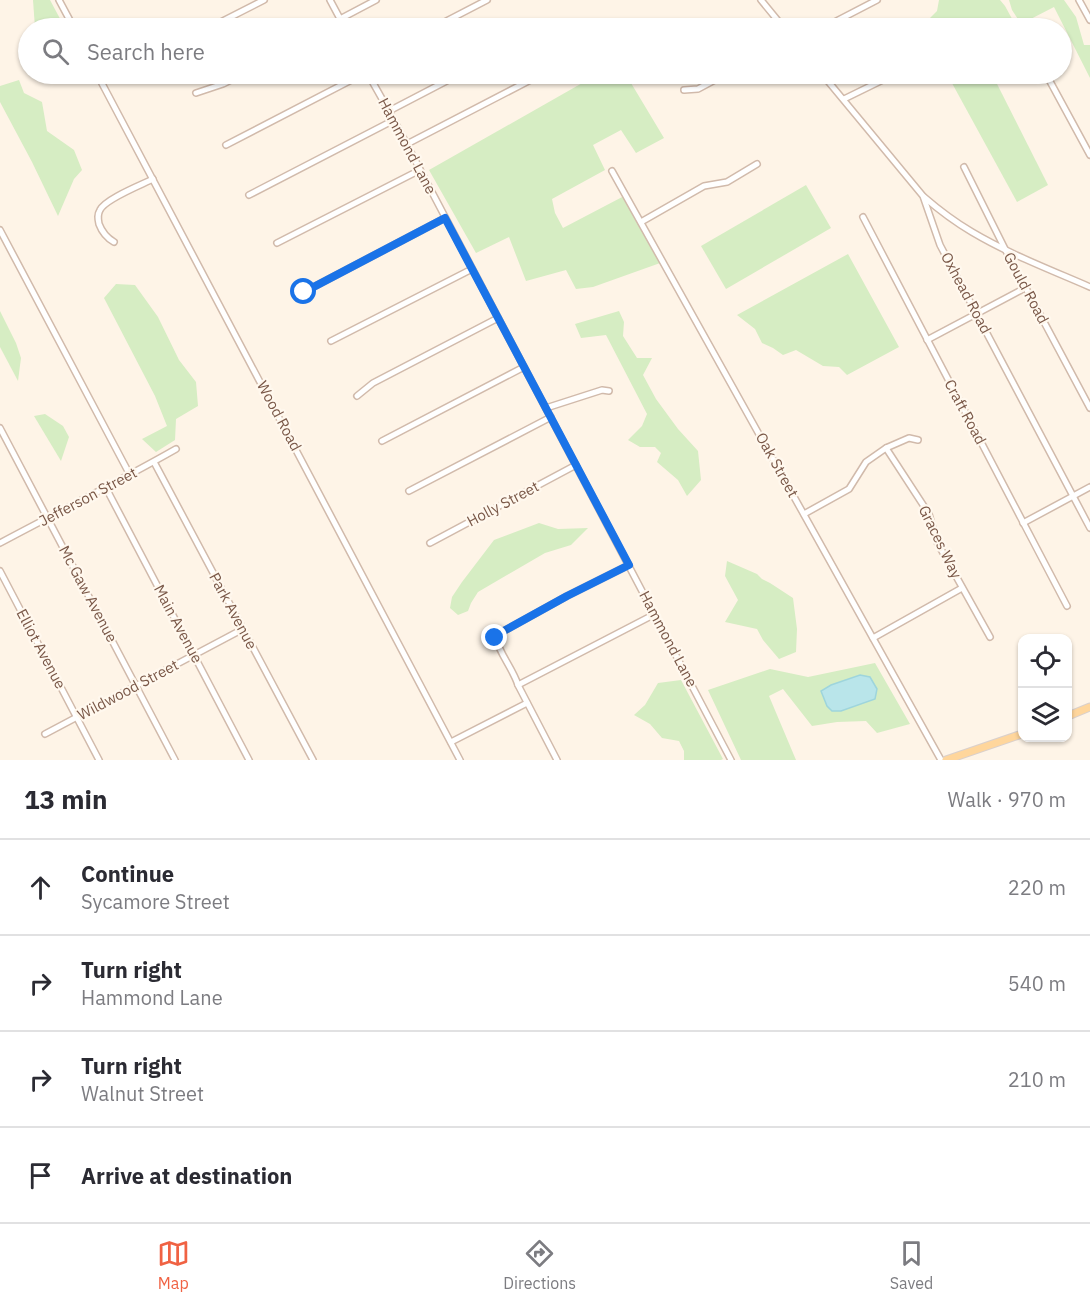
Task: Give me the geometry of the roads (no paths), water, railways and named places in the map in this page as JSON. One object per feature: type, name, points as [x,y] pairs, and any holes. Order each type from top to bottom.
[{"type":"main road","points":[[1072,714],[1090,707]]},
{"type":"main road","points":[[946,760],[1018,736]]},
{"type":"street","points":[[59,0],[69,18]]},
{"type":"street","points":[[229,18],[264,0]]},
{"type":"street","points":[[330,0],[339,18]]},
{"type":"street","points":[[344,18],[376,0]]},
{"type":"street","points":[[452,18],[487,0]]},
{"type":"street","points":[[761,0],[776,18]]},
{"type":"street","points":[[843,18],[878,0]]},
{"type":"street","points":[[1079,0],[1090,20]]},
{"type":"street","name":"Wood Road","points":[[102,84],[460,760]]},
{"type":"street","points":[[196,93],[223,84]]},
{"type":"street","points":[[226,146],[344,84]]},
{"type":"street","name":"Hammond Lane","points":[[374,84],[731,760]]},
{"type":"street","points":[[389,111],[441,84]]},
{"type":"street","points":[[407,144],[523,84]]},
{"type":"street","points":[[684,90],[698,89],[707,84]]},
{"type":"street","name":"Oxhead Road","points":[[831,84],[923,196],[940,245],[1090,528]]},
{"type":"street","points":[[844,99],[875,84]]},
{"type":"street","points":[[1051,84],[1090,155]]},
{"type":"street","points":[[249,195],[394,120]]},
{"type":"street","points":[[641,222],[704,186],[729,181],[757,164]]},
{"type":"street","name":"Gould Road","points":[[964,167],[1025,288],[1090,408]]},
{"type":"street","points":[[277,243],[420,170]]},
{"type":"street","name":"Oak Street","points":[[612,171],[941,760]]},
{"type":"street","points":[[114,242],[107,239],[100,227],[99,211],[106,203],[153,179]]},
{"type":"street","points":[[923,196],[940,211],[972,232],[1090,287]]},
{"type":"street","name":"Craft Road","points":[[863,217],[1067,606]]},
{"type":"street","points":[[304,292],[445,218]]},
{"type":"street","points":[[0,230],[130,475]]},
{"type":"street","points":[[331,341],[472,269]]},
{"type":"street","points":[[927,340],[1025,288]]},
{"type":"street","points":[[357,396],[373,383],[498,318]]},
{"type":"street","points":[[382,441],[524,367]]},
{"type":"street","points":[[546,408],[602,390],[609,391]]},
{"type":"street","points":[[409,491],[551,417]]},
{"type":"street","name":"Mc Gaw Avenue","points":[[0,428],[175,760]]},
{"type":"street","points":[[804,514],[849,489],[866,462],[886,448],[909,438],[918,440]]},
{"type":"street","name":"Graces Way","points":[[886,448],[929,514],[937,542],[990,638]]},
{"type":"street","name":"Jefferson Street","points":[[0,543],[176,449]]},
{"type":"street","name":"Park Avenue","points":[[154,462],[313,760]]},
{"type":"street","name":"Holly Street","points":[[430,543],[576,465]]},
{"type":"street","points":[[1023,523],[1090,487]]},
{"type":"street","name":"Main Avenue","points":[[106,488],[249,760]]},
{"type":"street","points":[[557,760],[495,636],[629,565]]},
{"type":"street","name":"Elliot Avenue","points":[[0,571],[99,760]]},
{"type":"street","points":[[873,638],[962,588]]},
{"type":"street","points":[[518,686],[655,614]]},
{"type":"street","name":"Wildwood Street","points":[[45,734],[243,629]]},
{"type":"street","points":[[451,742],[527,703]]},
{"type":"water","points":[[860,675],[870,677],[877,689],[875,699],[841,711],[832,711],[827,706],[821,691]]}]
